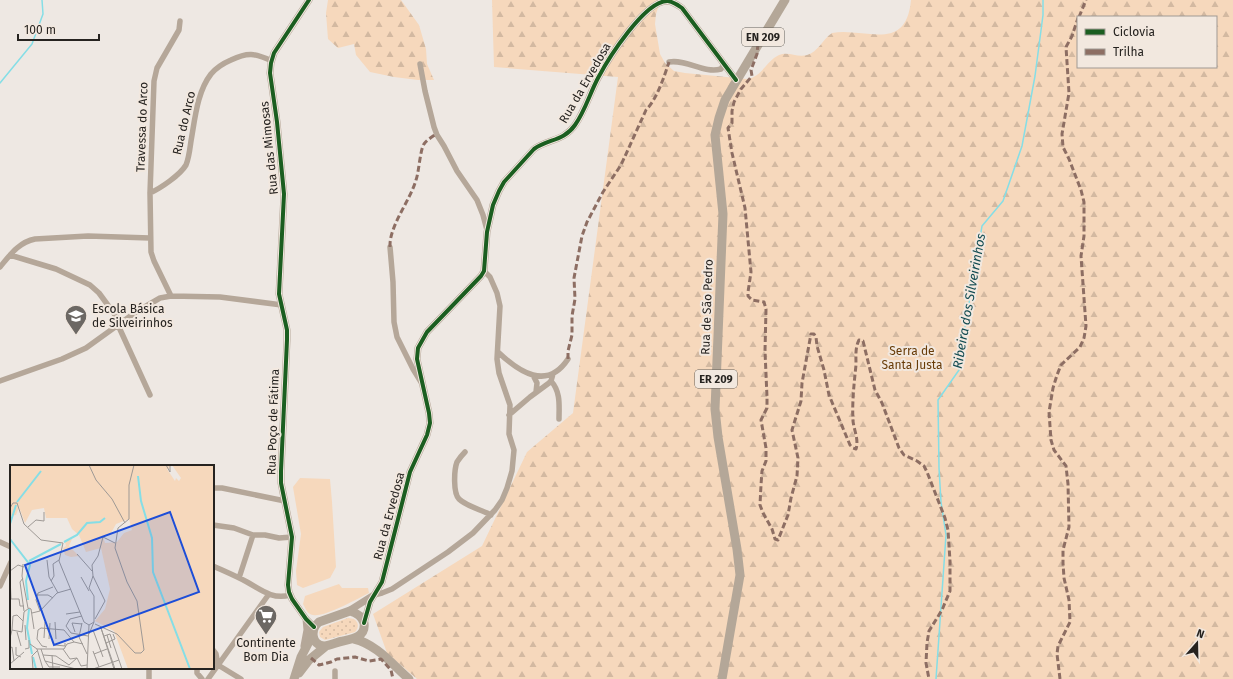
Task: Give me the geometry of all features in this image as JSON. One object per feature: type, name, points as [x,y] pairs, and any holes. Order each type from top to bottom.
[{"type":"main road","name":"Rua de São Pedro","points":[[722,679],[740,575],[738,549],[718,437],[715,409],[723,214],[716,135],[719,118],[725,100],[785,0]]},
{"type":"main road","points":[[295,679],[301,657],[319,622],[347,612],[354,612],[362,618],[363,627],[377,651]]},
{"type":"main road","points":[[295,679],[309,660],[326,646],[358,637],[363,627]]},
{"type":"main road","points":[[314,631],[315,641],[326,646]]},
{"type":"main road","points":[[354,639],[370,645],[409,679]]},
{"type":"street","name":"Rua das Mimosas","points":[[282,305],[279,292],[284,194],[277,122],[270,73],[272,61],[279,44],[309,0]]},
{"type":"street","name":"Rua da Ervedosa","points":[[363,627],[370,602],[382,582],[410,472],[427,435],[430,423],[417,359],[418,348],[427,332],[481,276],[484,271],[487,232],[493,205],[504,182],[534,149],[569,133],[576,124],[598,78],[615,50],[640,16],[650,7],[659,2],[667,1],[682,8],[724,64],[738,77]]},
{"type":"street","name":"Travessa do Arco","points":[[150,193],[154,81],[157,68],[179,30],[180,21]]},
{"type":"street","name":"Rua do Arco","points":[[150,193],[158,189],[181,171],[186,164],[190,151],[197,108],[203,88],[212,73],[226,62],[242,55],[252,54],[272,61]]},
{"type":"street","points":[[669,62],[676,61],[709,70],[719,70],[724,64]]},
{"type":"street","points":[[420,64],[425,91],[437,135],[457,171],[477,200],[483,215],[487,232]]},
{"type":"street","points":[[150,193],[151,252],[172,296]]},
{"type":"street","points":[[0,267],[20,244],[35,238],[88,236],[150,238]]},
{"type":"street","points":[[390,247],[394,322],[400,343],[423,385]]},
{"type":"street","points":[[10,255],[56,269],[90,285],[99,294],[119,324],[150,395]]},
{"type":"street","points":[[347,612],[374,595],[392,589],[448,552],[473,533],[491,515],[502,500],[512,471],[514,450],[509,434],[510,405],[497,359],[500,306],[497,293],[490,277],[484,271]]},
{"type":"street","points":[[0,381],[62,359],[86,348],[119,324],[160,298],[172,296],[220,298],[282,305]]},
{"type":"street","name":"Rua Poço de Fátima","points":[[282,305],[287,330],[281,483],[292,538],[288,584],[290,595],[314,631]]},
{"type":"street","points":[[498,352],[520,370],[533,375],[542,376],[553,374],[564,365],[568,359]]},
{"type":"street","points":[[509,415],[551,381],[553,374]]},
{"type":"street","points":[[533,375],[537,383],[536,392]]},
{"type":"street","points":[[551,381],[555,385],[558,392],[559,419]]},
{"type":"street","points":[[465,452],[457,462],[455,490],[457,496],[460,500],[467,504],[491,515]]},
{"type":"street","points":[[214,488],[222,488],[285,501]]},
{"type":"street","points":[[214,524],[253,534],[279,538],[292,538]]},
{"type":"street","points":[[239,578],[253,534]]},
{"type":"street","points":[[0,542],[10,547]]},
{"type":"street","points":[[0,586],[10,564]]},
{"type":"street","points":[[214,566],[273,596],[283,597],[290,595]]},
{"type":"street","points":[[208,679],[269,594]]},
{"type":"street","points":[[300,611],[316,619],[327,619]]},
{"type":"street","points":[[301,657],[307,630],[306,619]]},
{"type":"street","points":[[214,651],[218,665],[241,679]]},
{"type":"street","points":[[197,669],[197,673],[202,679]]},
{"type":"street","points":[[335,672],[335,679]]},
{"type":"green space","points":[[328,0],[401,0],[419,25],[426,49],[427,64],[434,80],[394,77],[370,72],[356,55],[354,44],[338,48],[328,39],[326,13]]},
{"type":"green space","name":"Serra de Santa Justa","points":[[492,0],[664,0],[658,8],[655,24],[660,54],[665,63],[674,71],[747,79],[752,78],[760,72],[779,55],[786,54],[803,56],[811,53],[832,33],[893,33],[901,27],[908,17],[911,0],[1233,0],[1233,679],[417,679],[387,653],[373,614],[482,546],[527,452],[573,413],[618,77],[494,67]]},
{"type":"green space","points":[[300,478],[330,479],[336,567],[330,578],[303,588],[297,585],[296,571],[301,534],[293,487]]},
{"type":"green space","points":[[339,584],[342,588],[368,588],[369,593],[325,614],[313,615],[308,612],[303,604],[305,596]]},
{"type":"green space","points":[[348,618],[354,619],[358,624],[355,632],[325,640],[320,637],[319,632],[323,627]]},
{"type":"waterway","points":[[0,83],[32,44],[43,14],[42,0]]},
{"type":"waterway","name":"Ribeira dos Silveirinhos","points":[[936,679],[946,535],[941,502],[938,400],[959,370],[982,226],[1003,201],[1022,146],[1035,76],[1043,15],[1043,0]]},
{"type":"marked path","points":[[1079,16],[1086,0]]},
{"type":"marked path","points":[[1060,679],[1057,654],[1058,646],[1070,622],[1069,600],[1064,578],[1063,563],[1063,550],[1069,527],[1068,484],[1066,466],[1054,450],[1051,440],[1049,412],[1053,388],[1061,365],[1080,347],[1084,338],[1086,326],[1081,256],[1084,236],[1084,202],[1081,190],[1063,147],[1062,134],[1069,93],[1066,47],[1072,36],[1077,21]]},
{"type":"marked path","points":[[758,44],[757,54],[751,70],[752,76],[741,89],[734,102],[732,123],[728,128],[732,153],[745,208],[751,272],[748,296],[752,300],[764,302],[766,309],[765,351],[767,408],[761,420],[766,448],[766,461],[762,471],[760,505],[772,529],[775,539],[778,540],[788,515],[797,476],[798,458],[792,430],[801,401],[802,383],[811,334],[814,334],[816,337],[829,395],[850,445],[856,449],[857,439],[853,421],[853,393],[857,346],[859,340],[863,341],[875,390],[882,403],[899,448],[904,455],[924,466],[945,518],[948,530],[950,591],[942,610],[929,631],[926,663],[929,679]]},
{"type":"marked path","points":[[568,359],[575,299],[574,278],[582,236],[587,222],[603,192],[621,165],[646,110],[657,94],[669,62]]},
{"type":"marked path","points":[[390,247],[396,222],[416,180],[424,144],[436,134]]},
{"type":"marked path","points":[[311,658],[319,665],[337,659],[355,657],[369,661],[381,659],[391,670],[393,679]]},
{"type":"cycle path","points":[[309,0],[274,53],[270,73],[277,122],[284,194],[279,294],[287,330],[281,483],[292,537],[288,585],[292,599],[306,619],[314,627]]},
{"type":"cycle path","points":[[364,623],[370,602],[382,582],[410,472],[427,435],[430,423],[417,359],[418,348],[427,332],[481,276],[484,271],[487,232],[493,205],[504,182],[534,149],[561,137],[571,130],[582,114],[595,84],[618,45],[638,20],[659,3],[668,1],[682,8],[736,80]]},
{"type":"place","name":"Escola Básica de Silveirinhos","points":[[76,336]]},
{"type":"place","name":"Continente Bom Dia","points":[[266,636]]}]
